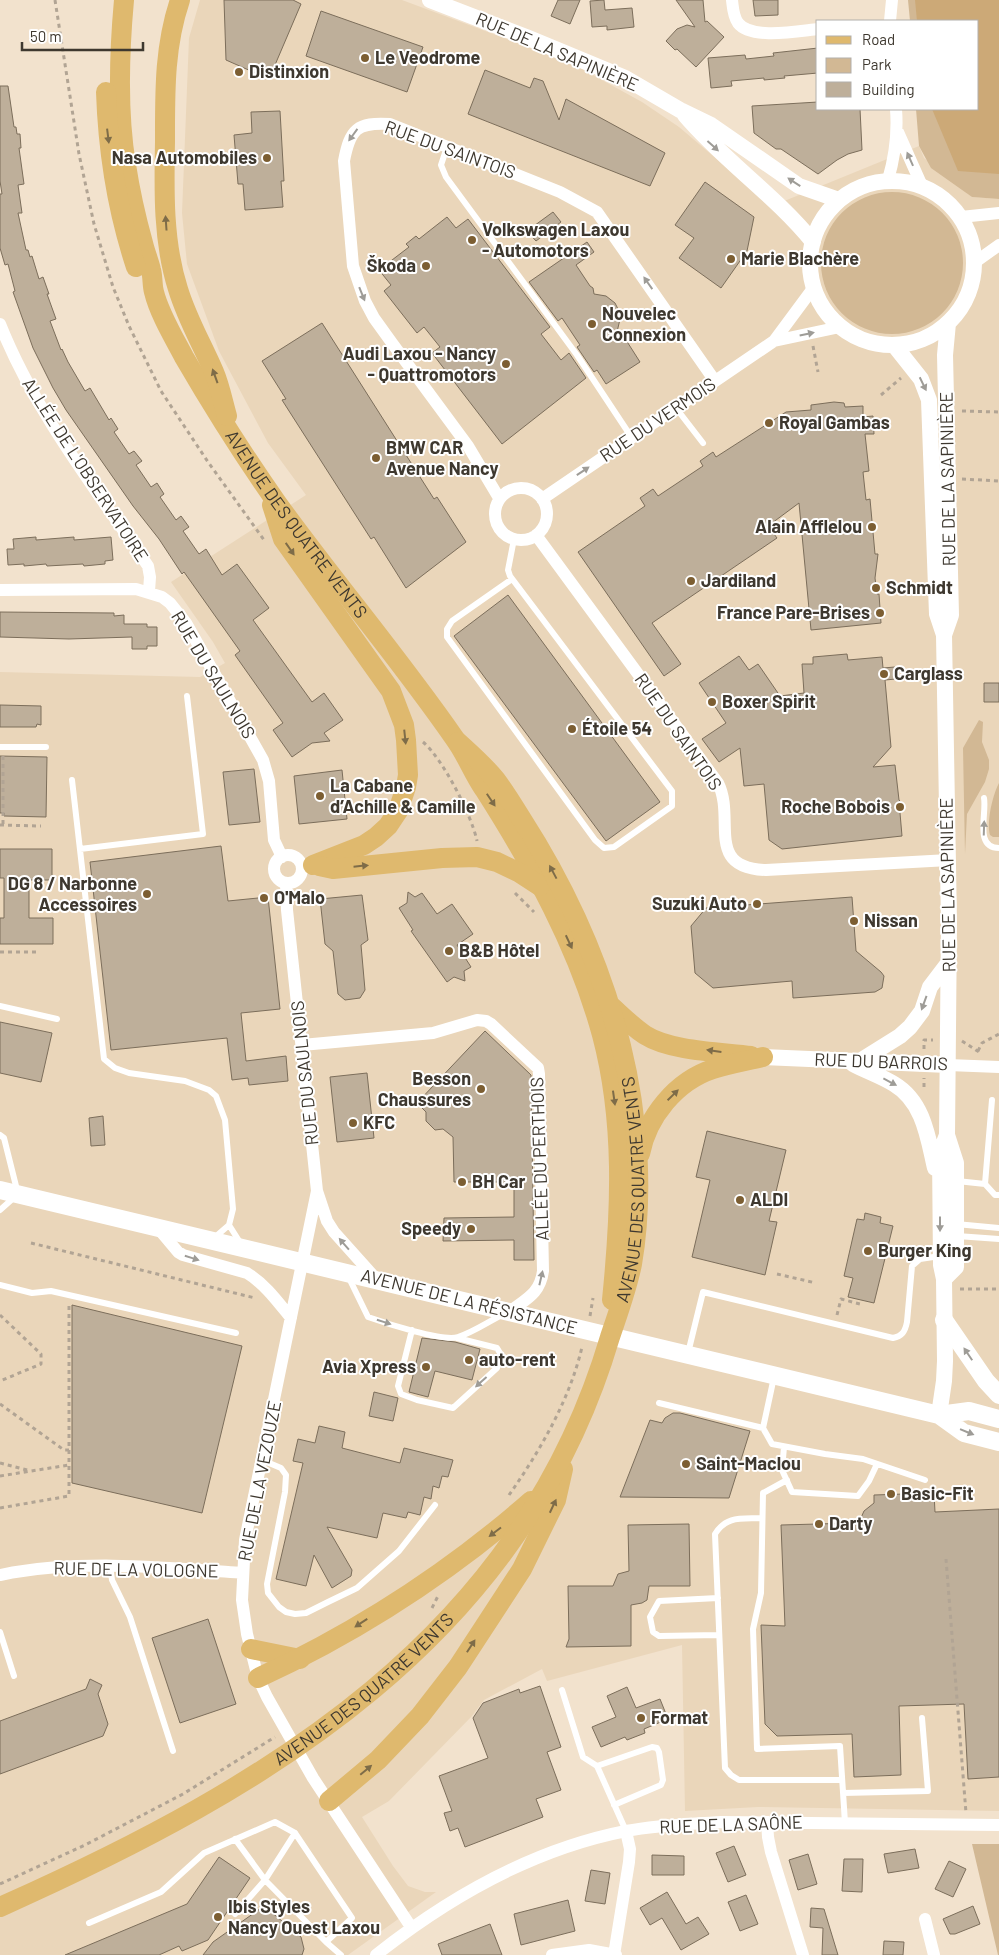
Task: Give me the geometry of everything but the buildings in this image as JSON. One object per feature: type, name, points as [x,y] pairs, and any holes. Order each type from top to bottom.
[{"type":"main road","name":"AVENUE DES QUATRE VENTS","points":[[112,0],[107,38],[106,82],[111,157],[129,247],[140,278],[154,293]]},
{"type":"main road","name":"AVENUE DES QUATRE VENTS","points":[[0,1907],[118,1852],[232,1789],[280,1759],[341,1716],[401,1666],[454,1613],[511,1544],[568,1447],[590,1400],[607,1349],[631,1268],[636,1229],[637,1169],[627,1074],[612,1007],[586,941],[565,896],[537,844],[494,778],[458,742],[266,488],[234,440],[173,337],[154,293],[151,270],[134,205],[124,153],[119,80],[124,0]]},
{"type":"main road","points":[[180,0],[169,37],[165,66],[164,168],[168,241],[178,290],[190,323],[215,374],[234,440]]},
{"type":"main road","points":[[266,488],[283,539],[391,691],[404,725],[406,740],[408,775],[406,787],[398,811],[388,826],[364,845],[307,866]]},
{"type":"main road","name":"AVENUE DES QUATRE VENTS","points":[[458,742],[482,787],[544,889],[574,953],[592,1003],[609,1065],[620,1156],[620,1217],[607,1349]]},
{"type":"main road","points":[[307,866],[333,869],[442,858],[477,857],[497,862],[520,873],[544,889]]},
{"type":"main road","points":[[612,1007],[644,1034],[657,1041],[685,1047],[762,1057]]},
{"type":"main road","points":[[637,1169],[645,1135],[652,1121],[675,1093],[712,1069],[762,1057]]},
{"type":"main road","name":"AVENUE DE LA RÉSISTANCE","points":[[0,1190],[939,1415],[969,1411],[999,1418]]},
{"type":"main road","points":[[944,1320],[986,1381],[999,1395]]},
{"type":"main road","name":"AVENUE DE LA RÉSISTANCE","points":[[939,1415],[964,1433],[999,1442]]},
{"type":"main road","points":[[329,1801],[378,1760],[420,1716],[458,1667],[522,1570],[556,1500],[568,1447]]},
{"type":"main road","points":[[258,1678],[300,1659],[431,1578],[500,1529],[545,1488]]},
{"type":"main road","points":[[251,1649],[300,1659]]},
{"type":"street","name":"RUE DE LA SAPINIÈRE","points":[[430,0],[625,78],[680,110],[711,125],[799,186],[839,200]]},
{"type":"street","points":[[732,0],[733,13],[738,23],[747,30],[757,33],[816,30]]},
{"type":"street","points":[[890,20],[892,0]]},
{"type":"street","name":"RUE DE LA SAPINIÈRE","points":[[680,110],[702,135],[796,220],[813,242]]},
{"type":"street","points":[[888,180],[898,132],[896,110]]},
{"type":"street","name":"RUE DU SAINTOIS","points":[[500,498],[468,446],[374,318],[365,301],[352,266],[344,161],[347,145],[353,133],[359,127],[368,123],[390,124],[560,192],[597,212],[715,381]]},
{"type":"street","points":[[898,132],[922,186]]},
{"type":"street","points":[[888,180],[909,182],[922,186],[946,200],[961,217],[971,239],[974,263],[970,289],[965,300],[948,323],[919,341],[894,345],[870,342],[840,327],[824,309],[814,287],[810,266],[813,242],[825,215],[839,200],[862,186],[888,180]]},
{"type":"street","points":[[961,217],[999,213]]},
{"type":"street","points":[[974,263],[999,245]]},
{"type":"street","name":"RUE DU VERMOIS","points":[[542,499],[774,341],[814,287]]},
{"type":"street","name":"RUE DE LA SAPINIÈRE","points":[[944,635],[951,615],[946,354],[948,323]]},
{"type":"street","name":"ALLÉE DE L'OBSERVATOIRE","points":[[0,324],[27,383],[48,419],[148,566],[150,577],[149,591]]},
{"type":"street","name":"RUE DU VERMOIS","points":[[774,341],[840,327]]},
{"type":"street","name":"RUE DE LA SAPINIÈRE","points":[[894,345],[921,379],[929,400],[937,614],[944,635],[949,860],[947,1135],[956,1162],[956,1267],[944,1284]]},
{"type":"street","points":[[521,487],[537,493],[542,499],[547,512],[546,520],[544,526],[536,535],[524,540],[514,539],[505,535],[496,524],[494,511],[500,498],[513,489],[521,487]]},
{"type":"street","name":"RUE DU SAINTOIS","points":[[536,535],[718,783],[723,797],[726,842],[729,854],[736,863],[751,870],[766,870],[949,860]]},
{"type":"street","points":[[0,590],[125,589],[149,591]]},
{"type":"street","name":"RUE DU SAULNOIS","points":[[149,591],[162,596],[186,623],[263,760],[269,781],[274,840],[282,856]]},
{"type":"street","points":[[282,856],[294,857],[307,866],[294,882],[286,883],[276,877],[274,870],[276,862],[282,856]]},
{"type":"street","name":"RUE DU SAULNOIS","points":[[286,883],[318,1191],[303,1262]]},
{"type":"street","points":[[853,1061],[900,1036],[910,1027],[922,1011],[930,987],[949,962]]},
{"type":"street","name":"ALLÉE DU PERTHOIS","points":[[302,1045],[432,1033],[477,1020],[486,1021],[491,1024],[538,1068],[543,1272],[542,1280],[536,1292],[509,1312]]},
{"type":"street","name":"RUE DU BARROIS","points":[[762,1057],[999,1067]]},
{"type":"street","points":[[853,1061],[894,1084],[910,1098],[921,1114],[940,1191]]},
{"type":"street","name":"RUE DE LA SAPINIÈRE","points":[[939,1415],[944,1381],[944,1284],[940,1256],[940,1153],[947,1135]]},
{"type":"street","points":[[318,1191],[327,1221],[334,1232],[377,1280]]},
{"type":"street","points":[[157,1227],[178,1252],[183,1255],[252,1276],[292,1318]]},
{"type":"street","name":"RUE DE LA VEZOUZE","points":[[303,1262],[245,1540],[242,1600],[244,1620],[258,1678],[267,1698],[314,1778],[411,1927]]},
{"type":"street","name":"RUE DE LA VOLOGNE","points":[[0,1575],[62,1566],[110,1566],[243,1573]]},
{"type":"street","points":[[767,1822],[771,1852],[804,1955]]},
{"type":"street","name":"RUE DE LA SAÔNE","points":[[376,1955],[411,1927],[470,1890],[522,1865],[590,1840],[626,1831],[679,1824],[767,1822],[999,1825]]},
{"type":"street","points":[[552,1955],[589,1950],[615,1955],[629,1862],[630,1849],[626,1831]]},
{"type":"street","points":[[925,1919],[934,1955]]},
{"type":"lane","points":[[447,147],[441,165],[446,177],[577,355],[632,438]]},
{"type":"lane","points":[[676,408],[703,443]]},
{"type":"lane","points":[[512,579],[452,621],[447,629],[447,637],[594,840],[604,848],[614,848],[672,806],[672,791],[512,579],[508,570],[514,539]]},
{"type":"lane","points":[[80,849],[204,834],[186,696]]},
{"type":"lane","points":[[2,747],[46,747]]},
{"type":"lane","points":[[72,780],[104,1059],[116,1068],[129,1073],[185,1082],[209,1090],[216,1096],[225,1120],[233,1209],[229,1225],[211,1240]]},
{"type":"lane","points":[[984,798],[986,806],[984,839],[992,848],[999,848]]},
{"type":"lane","points":[[0,1006],[57,1019]]},
{"type":"lane","points":[[992,1100],[985,1184],[994,1195],[999,1195]]},
{"type":"lane","points":[[0,1135],[4,1138],[18,1194],[0,1210]]},
{"type":"lane","points":[[956,1181],[985,1184]]},
{"type":"lane","points":[[229,1225],[243,1248]]},
{"type":"lane","points":[[956,1230],[999,1228]]},
{"type":"lane","points":[[956,1230],[999,1239]]},
{"type":"lane","points":[[688,1354],[703,1292],[892,1338],[899,1336],[905,1330],[907,1322],[912,1266],[920,1259],[940,1256]]},
{"type":"lane","points":[[346,1272],[368,1317],[445,1338],[457,1338],[496,1348],[500,1353],[497,1368],[453,1408],[417,1400],[401,1394],[398,1386],[412,1330]]},
{"type":"lane","points":[[0,1285],[32,1292],[51,1291],[236,1333]]},
{"type":"lane","points":[[457,1338],[509,1312]]},
{"type":"lane","points":[[774,1375],[763,1428],[772,1444],[863,1459],[925,1480]]},
{"type":"lane","points":[[659,1402],[763,1428]]},
{"type":"lane","points":[[784,1447],[782,1470],[792,1492],[858,1496],[869,1481],[877,1464]]},
{"type":"lane","points":[[262,1460],[282,1468],[286,1475],[285,1492],[267,1584],[268,1593],[278,1607],[295,1614],[306,1613],[357,1588],[399,1551],[435,1505]]},
{"type":"lane","points":[[787,1480],[763,1494],[761,1593],[753,1630],[757,1749],[840,1746],[845,1823]]},
{"type":"lane","points":[[762,1518],[729,1520],[721,1524],[715,1534],[725,1768],[739,1780],[842,1780]]},
{"type":"lane","points":[[110,1566],[112,1580],[130,1617],[173,1751]]},
{"type":"lane","points":[[718,1598],[660,1601],[650,1617],[653,1632],[659,1636],[720,1635]]},
{"type":"lane","points":[[0,1632],[14,1676]]},
{"type":"lane","points":[[562,1690],[583,1757],[597,1766],[626,1831]]},
{"type":"lane","points":[[843,1793],[928,1791],[922,1718]]},
{"type":"lane","points":[[597,1766],[652,1747],[657,1748],[659,1752],[663,1780],[661,1785],[614,1805]]},
{"type":"lane","points":[[89,1924],[161,1892],[204,1854],[275,1822],[295,1833],[352,1918],[326,1942]]},
{"type":"lane","points":[[235,1914],[266,1880],[295,1833]]},
{"type":"lane","points":[[235,1840],[266,1880],[341,1955]]},
{"type":"path","points":[[810,333],[818,372]]},
{"type":"path","points":[[881,395],[905,375]]},
{"type":"path","points":[[959,411],[999,412]]},
{"type":"path","points":[[959,478],[965,480],[999,481]]},
{"type":"path","points":[[2,747],[2,825],[41,826]]},
{"type":"path","points":[[511,890],[538,916]]},
{"type":"path","points":[[0,952],[37,952]]},
{"type":"path","points":[[978,1050],[982,1043],[999,1034]]},
{"type":"path","points":[[910,1098],[924,1087],[948,1087]]},
{"type":"path","points":[[31,1244],[256,1298]]},
{"type":"path","points":[[778,1274],[816,1283]]},
{"type":"path","points":[[944,1284],[999,1289]]},
{"type":"path","points":[[0,1508],[69,1496],[69,1295]]},
{"type":"path","points":[[588,1325],[593,1298]]},
{"type":"path","points":[[835,1324],[841,1299],[860,1304]]},
{"type":"path","points":[[0,1315],[41,1354],[41,1364],[0,1382]]},
{"type":"path","points":[[508,1496],[530,1465],[564,1399],[579,1361],[583,1343]]},
{"type":"path","points":[[0,1404],[64,1450],[69,1450]]},
{"type":"path","points":[[0,1463],[32,1471]]},
{"type":"path","points":[[0,1476],[69,1465]]},
{"type":"path","points":[[946,1559],[967,1825]]},
{"type":"path","points":[[426,1613],[433,1607],[438,1596],[431,1578]]},
{"type":"path","points":[[0,1884],[85,1845],[183,1794],[279,1734]]},
{"type":"shaded area","points":[[200,0],[402,0],[571,63],[642,102],[679,127],[772,206],[919,146],[924,158],[972,197],[999,199],[999,1811],[758,1807],[685,1811],[682,1645],[547,1681],[542,1669],[484,1700],[472,1716],[389,1801],[362,1817],[408,1886],[425,1892],[436,1892],[348,1955],[0,1955],[0,672],[200,677],[225,663],[213,642],[171,582],[306,495],[268,443],[219,351],[187,264],[182,213],[189,38]]},
{"type":"shaded area","points":[[915,0],[999,0],[999,174],[958,171],[932,110],[979,110],[979,20],[917,20]]},
{"type":"green space","points":[[908,0],[999,0],[999,199],[972,197],[931,168],[919,146],[916,110],[979,110],[979,20],[910,20]]},
{"type":"green space","points":[[892,192],[906,193],[919,197],[932,204],[942,213],[951,223],[958,236],[962,249],[962,277],[958,290],[951,303],[942,313],[932,322],[919,329],[906,333],[892,334],[878,333],[865,329],[852,322],[842,313],[833,303],[826,290],[822,277],[821,263],[822,249],[826,236],[833,223],[842,213],[852,204],[865,197],[878,193]]},
{"type":"green space","points":[[979,720],[983,722],[982,742],[989,760],[989,769],[985,782],[967,814],[965,854],[963,748]]},
{"type":"green space","points":[[999,783],[999,837],[993,837],[990,835],[989,829],[990,816],[992,801]]},
{"type":"green space","points":[[972,1844],[999,1844],[999,1955],[998,1955]]},
{"type":"place","name":"Le Veodrome","points":[[365,58]]},
{"type":"place","name":"Distinxion","points":[[239,72]]},
{"type":"place","name":"Nasa Automobiles","points":[[267,158]]},
{"type":"place","name":"Volkswagen Laxou - Automotors","points":[[472,240]]},
{"type":"place","name":"Marie Blachère","points":[[731,259]]},
{"type":"place","name":"Škoda","points":[[426,266]]},
{"type":"place","name":"Nouvelec Connexion","points":[[592,324]]},
{"type":"place","name":"Audi Laxou - Nancy - Quattromotors","points":[[506,364]]},
{"type":"place","name":"Royal Gambas","points":[[769,423]]},
{"type":"place","name":"BMW CAR Avenue Nancy","points":[[376,458]]},
{"type":"place","name":"Alain Afflelou","points":[[872,527]]},
{"type":"place","name":"Jardiland","points":[[691,581]]},
{"type":"place","name":"Schmidt","points":[[876,588]]},
{"type":"place","name":"France Pare-Brises","points":[[880,613]]},
{"type":"place","name":"Carglass","points":[[884,674]]},
{"type":"place","name":"Boxer Spirit","points":[[712,702]]},
{"type":"place","name":"Étoile 54","points":[[572,729]]},
{"type":"place","name":"La Cabane d’Achille & Camille","points":[[320,796]]},
{"type":"place","name":"Roche Bobois","points":[[900,807]]},
{"type":"place","name":"DG 8 / Narbonne Accessoires","points":[[147,894]]},
{"type":"place","name":"O'Malo","points":[[264,898]]},
{"type":"place","name":"Suzuki Auto","points":[[757,904]]},
{"type":"place","name":"Nissan","points":[[854,921]]},
{"type":"place","name":"B&B Hôtel","points":[[449,951]]},
{"type":"place","name":"Besson Chaussures","points":[[481,1089]]},
{"type":"place","name":"KFC","points":[[353,1123]]},
{"type":"place","name":"BH Car","points":[[462,1182]]},
{"type":"place","name":"ALDI","points":[[740,1200]]},
{"type":"place","name":"Speedy","points":[[471,1229]]},
{"type":"place","name":"Burger King","points":[[868,1251]]},
{"type":"place","name":"auto-rent","points":[[469,1360]]},
{"type":"place","name":"Avia Xpress","points":[[426,1367]]},
{"type":"place","name":"Saint-Maclou","points":[[686,1464]]},
{"type":"place","name":"Basic-Fit","points":[[891,1494]]},
{"type":"place","name":"Darty","points":[[819,1524]]},
{"type":"place","name":"Format","points":[[641,1718]]},
{"type":"place","name":"Ibis Styles Nancy Ouest Laxou","points":[[218,1917]]}]
